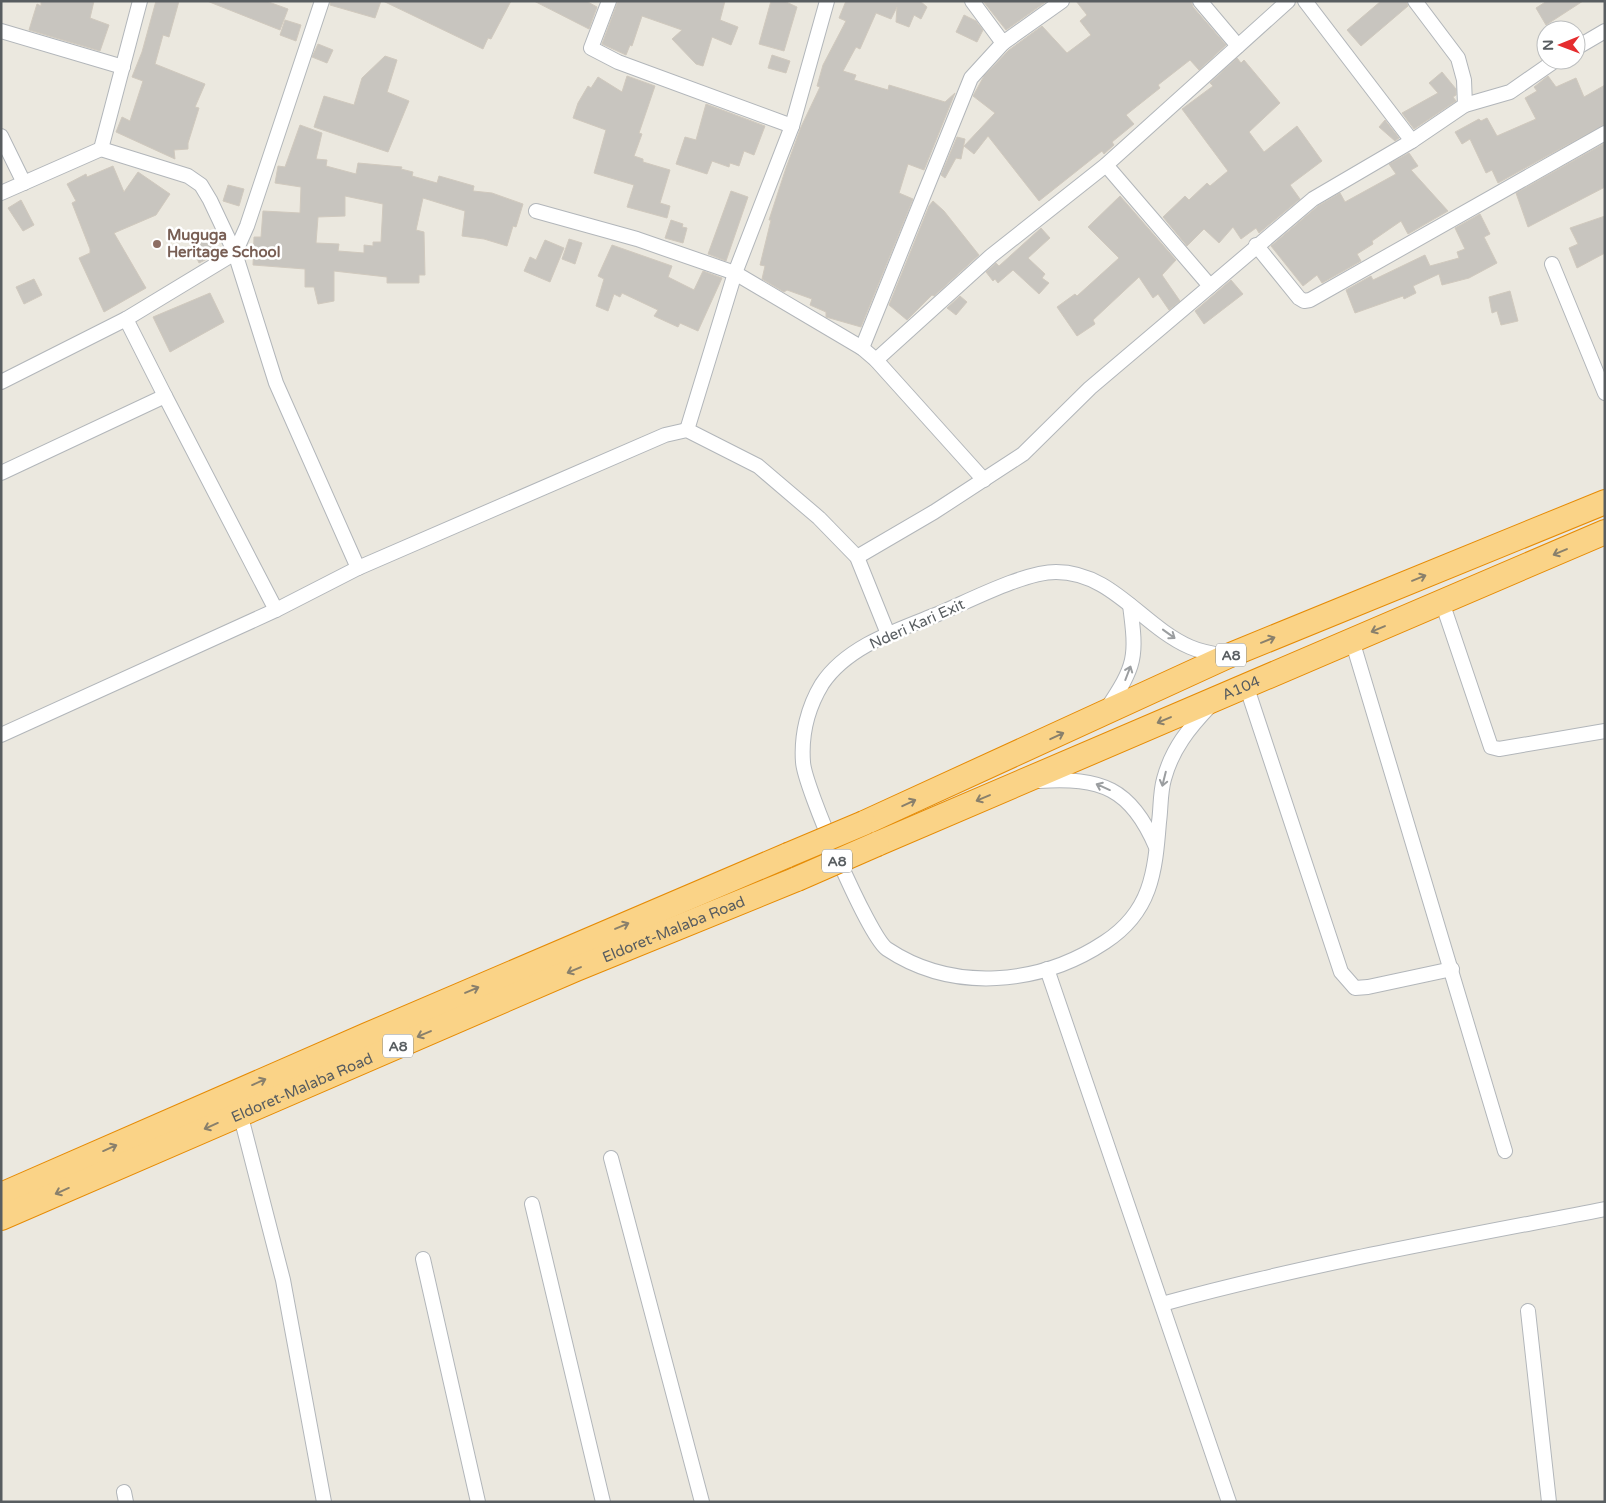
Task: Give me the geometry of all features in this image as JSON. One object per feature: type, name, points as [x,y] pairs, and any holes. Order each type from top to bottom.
[{"type":"highway","name":"A8","points":[[1102,715],[1228,656],[1605,502]]},
{"type":"highway","name":"A104","points":[[797,879],[1605,532]]},
{"type":"highway","name":"Eldoret-Malaba Road","points":[[1,1196],[367,1035],[864,823],[1102,715]]},
{"type":"highway","name":"Eldoret-Malaba Road","points":[[1,1218],[576,969],[797,879]]},
{"type":"street","points":[[101,149],[140,1]]},
{"type":"street","points":[[1,382],[126,319],[235,253],[246,226],[322,1]]},
{"type":"street","points":[[609,1],[590,48],[618,62],[792,126]]},
{"type":"street","points":[[687,430],[735,273],[792,126],[827,1]]},
{"type":"street","points":[[972,1],[1003,43]]},
{"type":"street","points":[[862,348],[970,78],[1003,43],[1062,1]]},
{"type":"street","points":[[1200,1],[1238,46]]},
{"type":"street","points":[[876,360],[991,256],[1106,165],[1288,1]]},
{"type":"street","points":[[1305,1],[1412,141]]},
{"type":"street","points":[[1415,1],[1458,58],[1464,80],[1465,105]]},
{"type":"street","points":[[1,31],[123,68]]},
{"type":"street","points":[[1586,42],[1605,32]]},
{"type":"street","points":[[857,557],[984,480],[1023,454],[1090,388],[1256,245],[1313,199],[1412,141],[1465,105],[1510,92],[1542,70]]},
{"type":"street","points":[[1256,245],[1299,298],[1304,301],[1310,300],[1605,133]]},
{"type":"street","points":[[1,136],[24,183]]},
{"type":"street","points":[[1,193],[101,149],[188,176],[201,185],[235,253],[276,383],[358,568]]},
{"type":"street","points":[[1106,165],[1210,286]]},
{"type":"street","points":[[536,211],[637,239],[735,273],[862,348],[876,360],[984,480]]},
{"type":"street","points":[[1552,264],[1605,393]]},
{"type":"street","points":[[126,319],[276,610]]},
{"type":"street","points":[[1,473],[165,396]]},
{"type":"street","points":[[1,735],[276,610],[358,568],[665,435],[687,430],[758,466],[820,518],[857,557],[888,634]]},
{"type":"street","name":"Nderi Kari Exit","points":[[1047,969],[1003,978],[957,977],[931,972],[884,947],[843,873],[802,764],[805,721],[825,680],[849,657],[888,634],[1004,586],[1047,572],[1067,573],[1088,578],[1107,587],[1189,647],[1228,656]]},
{"type":"street","points":[[1442,602],[1492,747],[1499,749],[1605,731]]},
{"type":"street","points":[[1102,715],[1126,680],[1132,662],[1135,650],[1130,605]]},
{"type":"street","points":[[1352,640],[1505,1151]]},
{"type":"street","points":[[1246,685],[1341,972],[1348,982],[1355,988],[1368,987],[1452,969]]},
{"type":"street","points":[[1220,697],[1190,726],[1174,751],[1163,781],[1156,848],[1148,891],[1137,913],[1127,926],[1082,956],[1047,969],[1229,1502]]},
{"type":"street","points":[[1021,782],[1069,780],[1102,785],[1128,803],[1140,816],[1156,848]]},
{"type":"street","points":[[240,1113],[283,1280],[324,1502]]},
{"type":"street","points":[[611,1158],[702,1502]]},
{"type":"street","points":[[532,1204],[603,1502]]},
{"type":"street","points":[[1162,1304],[1236,1283],[1366,1254],[1605,1209]]},
{"type":"street","points":[[423,1259],[478,1502]]},
{"type":"street","points":[[1528,1310],[1549,1502]]},
{"type":"building","points":[[41,1],[94,1],[90,18],[109,25],[100,51],[29,30],[37,4],[41,6]]},
{"type":"building","points":[[156,1],[179,1],[169,37],[163,35],[155,64],[205,84],[195,107],[199,108],[188,143],[188,149],[174,150],[175,159],[116,132],[122,117],[130,121],[143,81],[132,77],[142,52]]},
{"type":"building","points":[[207,1],[266,1],[288,9],[280,30]]},
{"type":"building","points":[[331,1],[381,1],[375,18],[330,5]]},
{"type":"building","points":[[383,1],[511,1],[491,39],[488,38],[483,49]]},
{"type":"building","points":[[534,1],[586,1],[597,7],[589,29]]},
{"type":"building","points":[[618,1],[725,1],[720,20],[738,27],[731,45],[712,37],[703,66],[696,64],[672,39],[682,30],[642,16],[632,46],[630,45],[626,55],[602,44]]},
{"type":"building","points":[[771,1],[784,1],[797,7],[784,51],[759,44]]},
{"type":"building","points":[[846,1],[920,1],[927,7],[921,19],[914,15],[909,27],[896,22],[897,7],[891,19],[876,13],[860,49],[856,47],[843,71],[856,75],[854,80],[888,90],[889,85],[945,102],[955,93],[924,170],[908,164],[899,193],[913,199],[861,327],[826,317],[826,312],[810,305],[812,299],[787,290],[784,292],[762,279],[765,266],[760,265],[771,220],[769,220],[786,168],[801,127],[820,87],[817,86],[823,65],[846,21],[839,18]]},
{"type":"building","points":[[983,1],[1047,1],[1006,30]]},
{"type":"building","points":[[1076,1],[1191,1],[1193,7],[1226,45],[1199,70],[1190,60],[1158,85],[1160,88],[1126,115],[1134,124],[1112,142],[1114,145],[1104,154],[1102,151],[1039,201],[988,136],[974,154],[964,146],[995,113],[973,96],[984,76],[1009,50],[1042,26],[1067,53],[1091,35],[1080,21],[1087,15]]},
{"type":"building","points":[[1381,1],[1406,1],[1408,6],[1361,46],[1347,30]]},
{"type":"building","points":[[1547,1],[1583,1],[1554,20],[1543,20],[1536,8]]},
{"type":"building","points":[[964,15],[976,21],[983,30],[977,42],[956,32]]},
{"type":"building","points":[[285,20],[301,25],[296,41],[280,35]]},
{"type":"building","points":[[318,44],[333,50],[327,63],[312,57]]},
{"type":"building","points":[[772,55],[790,61],[786,73],[768,68]]},
{"type":"building","points":[[385,56],[397,60],[387,92],[409,101],[388,152],[314,127],[324,96],[354,105],[362,78]]},
{"type":"building","points":[[1237,58],[1241,63],[1244,60],[1280,103],[1249,132],[1264,152],[1297,126],[1322,161],[1290,185],[1300,199],[1259,233],[1256,228],[1241,239],[1233,227],[1219,243],[1204,229],[1187,246],[1163,217],[1185,196],[1189,200],[1207,183],[1210,186],[1228,171],[1182,109],[1213,86],[1210,83]]},
{"type":"building","points":[[1442,72],[1456,89],[1456,95],[1453,97],[1456,101],[1414,129],[1402,113],[1438,93],[1429,83]]},
{"type":"building","points":[[627,76],[655,86],[639,133],[642,134],[634,156],[643,159],[643,162],[670,170],[660,203],[670,206],[667,218],[627,207],[634,185],[594,173],[606,130],[573,118],[578,103],[588,86],[591,88],[598,77],[622,92]]},
{"type":"building","points":[[1548,76],[1556,87],[1576,78],[1584,97],[1605,85],[1605,124],[1498,183],[1492,170],[1486,173],[1470,139],[1462,144],[1455,132],[1479,119],[1481,121],[1487,118],[1497,136],[1536,119],[1525,98],[1537,91],[1534,87]]},
{"type":"building","points":[[706,104],[765,126],[754,155],[744,151],[739,166],[730,163],[729,167],[712,161],[707,174],[676,164],[685,137],[696,140]]},
{"type":"building","points":[[1385,120],[1399,138],[1395,141],[1379,127]]},
{"type":"building","points":[[300,125],[322,133],[316,159],[327,160],[326,166],[356,174],[358,163],[402,167],[401,169],[413,172],[412,176],[437,183],[439,176],[474,186],[473,191],[492,193],[523,204],[516,227],[513,226],[507,246],[484,239],[462,236],[465,211],[423,198],[416,230],[424,232],[425,275],[419,275],[419,283],[387,283],[387,277],[334,271],[334,301],[318,304],[314,287],[305,287],[305,269],[253,265],[254,237],[261,237],[263,211],[300,213],[301,187],[275,183],[278,166],[285,167]],"holes":[[[345,196],[383,204],[381,242],[373,242],[373,246],[364,245],[364,253],[338,251],[339,244],[316,243],[318,217],[345,216]]]},
{"type":"building","points":[[957,137],[965,139],[961,159],[956,158],[945,178],[941,175]]},
{"type":"building","points":[[1605,143],[1605,187],[1528,227],[1516,193]]},
{"type":"building","points":[[1409,153],[1418,166],[1411,170],[1448,211],[1408,234],[1401,221],[1372,241],[1373,244],[1357,254],[1361,261],[1322,283],[1317,275],[1303,286],[1271,246],[1318,206],[1340,193],[1345,202],[1396,174],[1389,164]]},
{"type":"building","points":[[113,166],[124,192],[138,172],[170,194],[156,215],[114,233],[146,288],[104,312],[79,258],[90,253],[90,249],[72,203],[76,201],[67,184],[86,174],[87,177]]},
{"type":"building","points":[[228,185],[244,189],[239,206],[223,201]]},
{"type":"building","points":[[731,191],[748,197],[726,261],[708,254]]},
{"type":"building","points":[[1120,196],[1176,260],[1162,275],[1180,301],[1169,310],[1158,294],[1153,298],[1139,277],[1093,320],[1095,324],[1077,336],[1057,307],[1075,294],[1077,296],[1119,258],[1088,227]]},
{"type":"building","points":[[21,200],[34,225],[23,231],[8,208]]},
{"type":"building","points":[[933,201],[944,211],[979,255],[934,296],[932,295],[907,320],[889,305],[929,206]]},
{"type":"building","points":[[1480,214],[1490,234],[1484,237],[1497,263],[1469,278],[1442,285],[1439,274],[1413,286],[1416,293],[1404,299],[1403,296],[1355,313],[1346,290],[1371,276],[1373,280],[1425,255],[1430,266],[1459,258],[1457,252],[1465,249],[1455,228]]},
{"type":"building","points":[[1605,216],[1605,253],[1577,268],[1569,248],[1578,244],[1570,228]]},
{"type":"building","points":[[671,220],[683,224],[682,227],[687,228],[683,243],[665,238]]},
{"type":"building","points":[[1041,228],[1050,238],[1028,258],[1045,274],[1042,278],[1049,283],[1039,294],[1013,270],[998,283],[995,279],[993,281],[986,272],[996,263],[999,266]]},
{"type":"building","points":[[185,232],[199,233],[203,242],[208,239],[215,255],[199,263]]},
{"type":"building","points":[[569,239],[582,243],[575,264],[562,259]]},
{"type":"building","points":[[545,240],[564,248],[550,282],[524,271],[530,257],[536,260]]},
{"type":"building","points":[[612,245],[672,266],[668,277],[694,290],[703,271],[722,278],[698,331],[680,323],[678,327],[654,316],[658,310],[622,293],[620,297],[614,294],[608,311],[596,306],[604,279],[598,276]]},
{"type":"building","points":[[34,279],[42,295],[24,304],[16,287]]},
{"type":"building","points":[[1231,280],[1243,294],[1204,324],[1195,311]]},
{"type":"building","points":[[1510,291],[1518,321],[1501,325],[1497,311],[1492,313],[1489,297]]},
{"type":"building","points":[[210,293],[224,322],[170,352],[153,317]]},
{"type":"building","points":[[960,296],[967,302],[956,315],[947,308]]},
{"type":"place","name":"Muguga Heritage School","points":[[157,244]]}]
